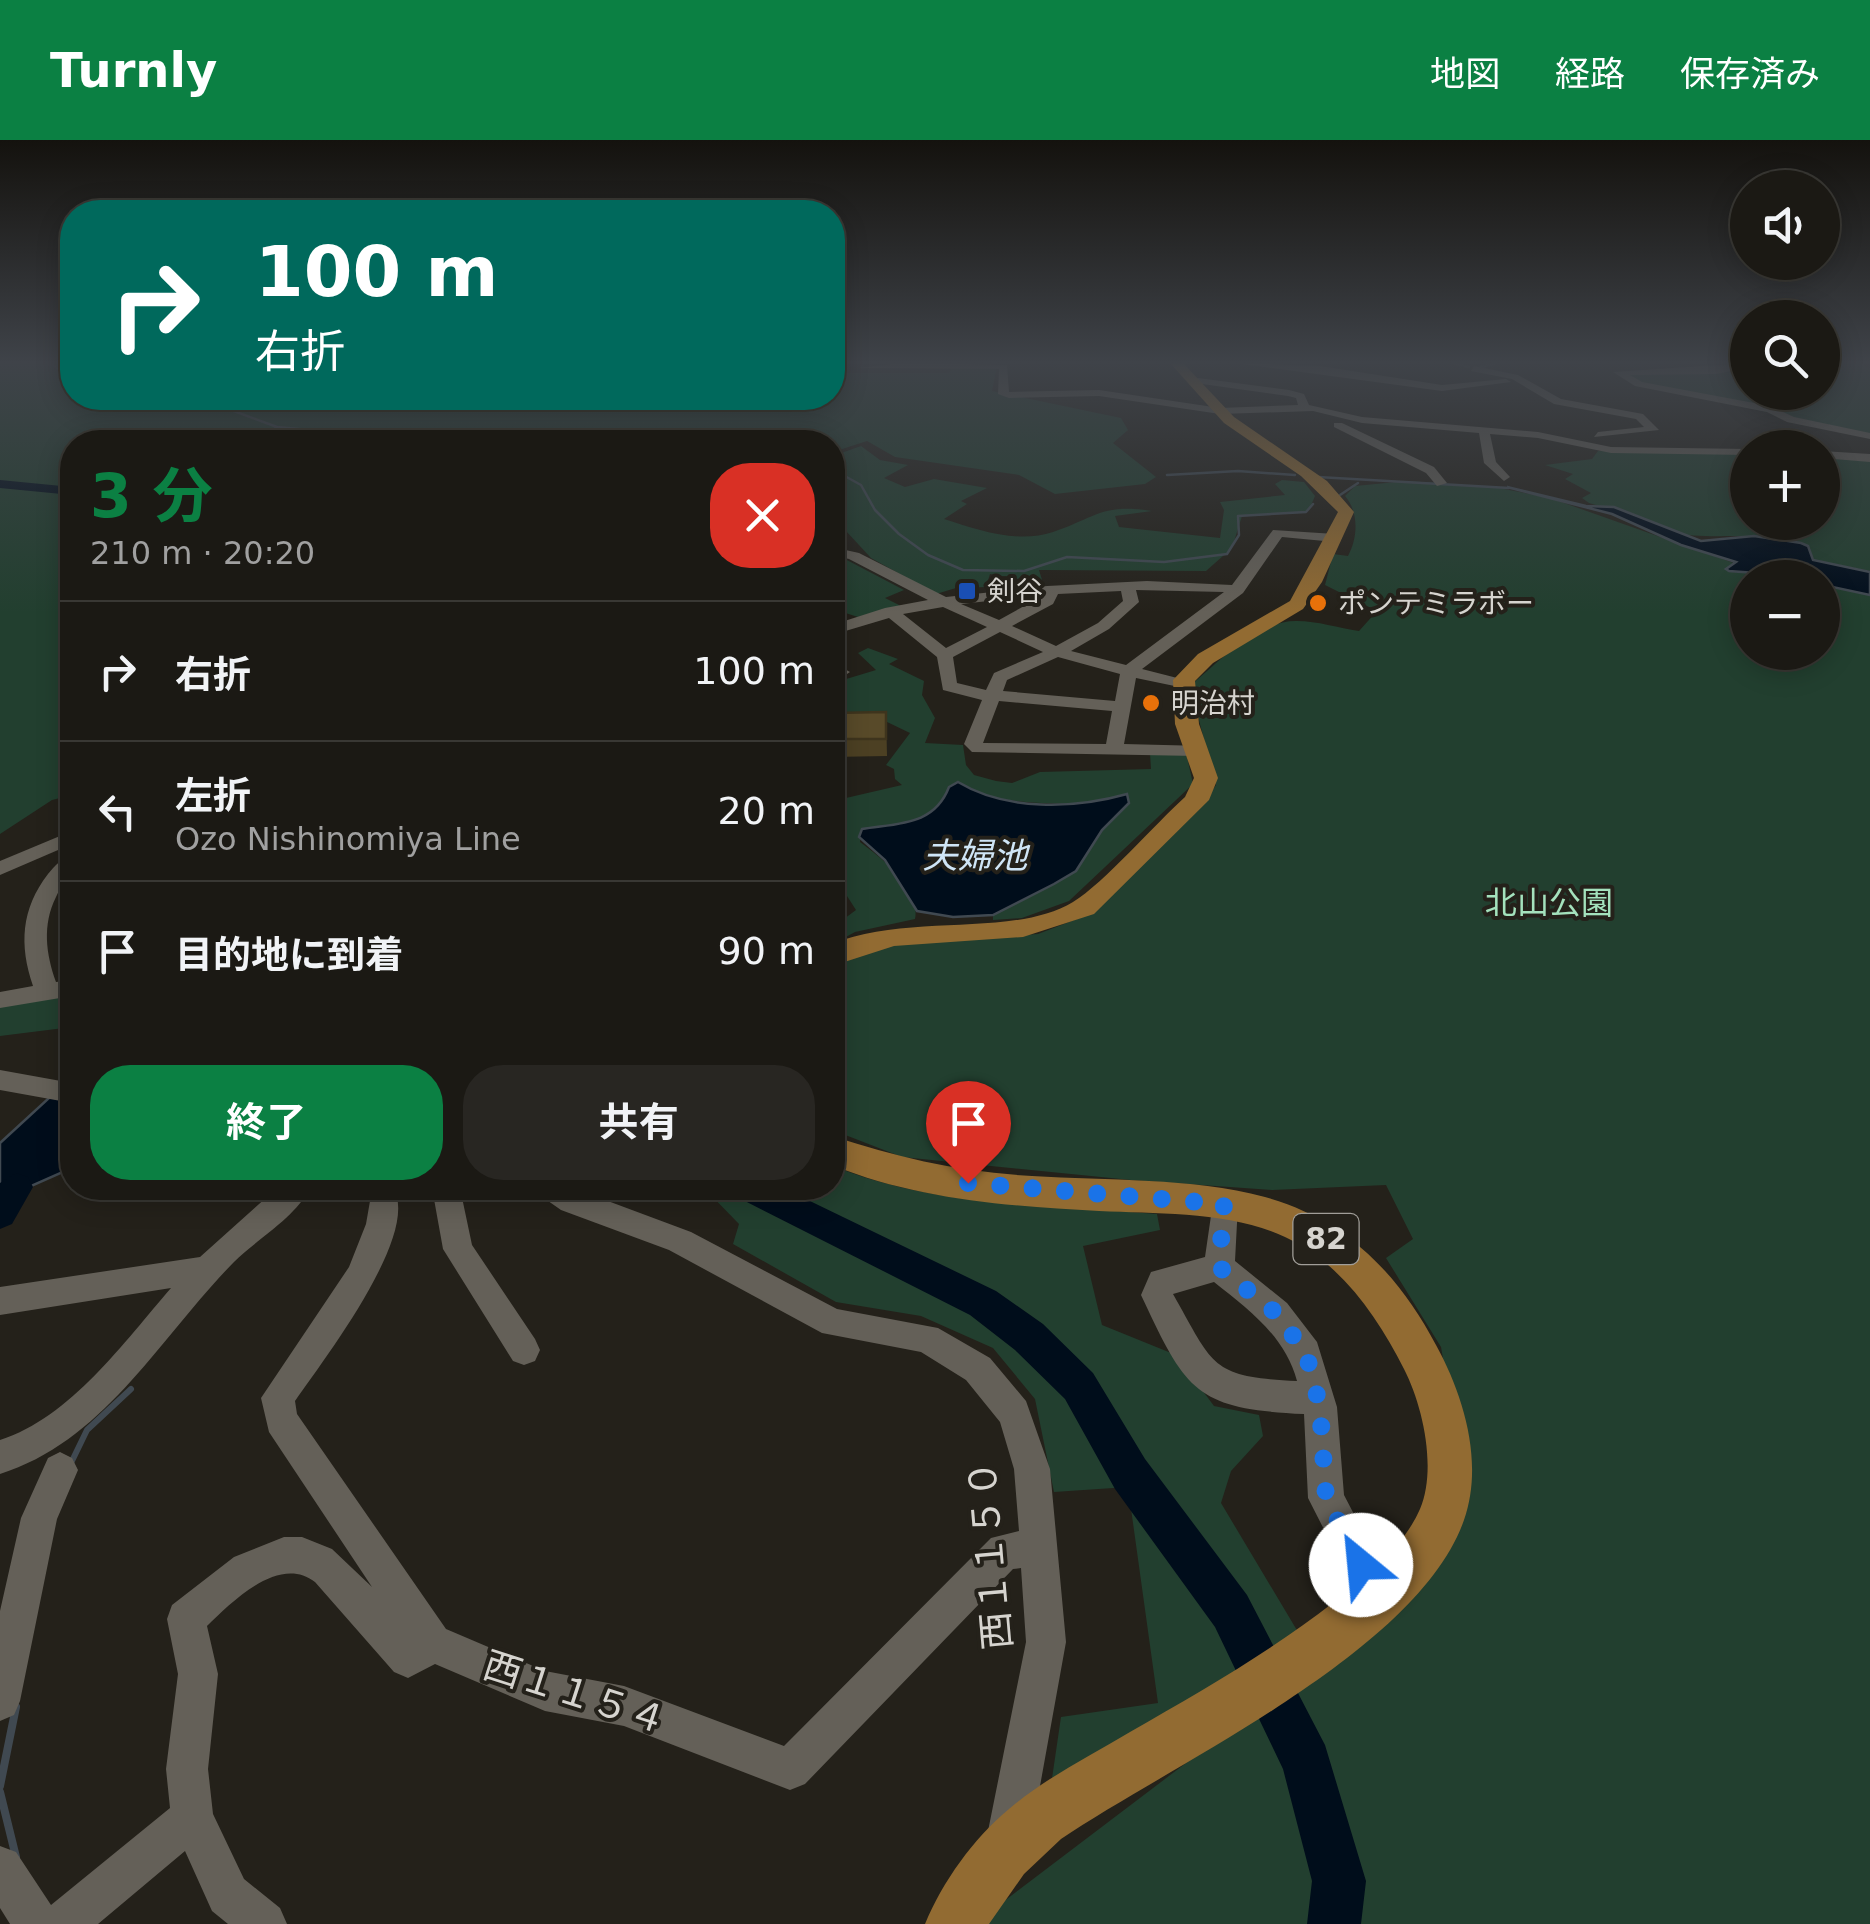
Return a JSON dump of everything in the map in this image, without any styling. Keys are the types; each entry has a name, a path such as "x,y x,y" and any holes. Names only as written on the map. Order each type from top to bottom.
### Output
{"main road":[{"path":"845,951 889,936 1027,928 1065,918 1084,908 1196,800 1206,778 1187,724 1183,685 1198,665 1291,611 1311,587 1331,540 1335,508 1327,493 1269,446"},
{"name":"82","path":"845,1155 874,1167 935,1180 1224,1204 1286,1219 1326,1239 1352,1260 1417,1348 1436,1388 1446,1439 1440,1521 1398,1584 1221,1710 1039,1820 1006,1853 955,1924"}],"street":[{"path":"1382,446 1430,470 1441,482"},
{"path":"1484,446 1490,463 1504,477"},
{"path":"1594,446 1612,450 1730,452"},
{"path":"1840,456 1870,458"},
{"path":"1114,749 1129,672 1238,590 1263,562 1278,533 1331,540"},
{"path":"845,555 1057,652 1183,685"},
{"path":"845,625 940,600 1046,590 1201,584 1238,590"},
{"path":"1128,586 1132,592 1127,607 1057,652 1000,677 973,744 979,748 1197,750"},
{"path":"945,654 1051,599 1046,590"},
{"path":"890,611 945,654 949,686 964,693 1122,707"},
{"path":"845,617 857,621"},
{"path":"0,869 60,842"},
{"path":"46,991 34,958 33,922 60,873"},
{"path":"0,1000 60,989"},
{"path":"0,1080 60,1091"},
{"path":"0,1456 13,1455 36,1441 94,1396 207,1269 283,1200"},
{"path":"264,1924 228,1895 192,1817 187,1769 198,1674 186,1618 216,1592 277,1555 318,1561 408,1658 432,1644 281,1420 278,1398 362,1272 384,1228 385,1200"},
{"path":"448,1200 458,1249 524,1350"},
{"name":"西１１５０","path":"569,1200 680,1241 834,1324 926,1338 978,1368 1014,1413 1032,1468 1046,1642 1006,1853"},
{"path":"1219,1267 1224,1204"},
{"path":"1219,1267 1276,1313 1306,1353 1318,1398 1326,1498 1379,1599"},
{"path":"1219,1267 1162,1282 1157,1294 1205,1382 1232,1394 1318,1398"},
{"path":"0,1301 207,1269"},
{"path":"0,1701 38,1518 60,1470"},
{"name":"西１１５４","path":"432,1644 545,1691 624,1706 790,1768 1004,1552 1039,1548"},
{"path":"63,1924 192,1817"},
{"path":"0,1868 37,1924"}],"green space":[{"path":"0,446 60,446 60,798 0,834"},
{"path":"861,446 880,460 908,465 884,478 905,487 934,479 987,488 961,501 967,504 944,519 1012,536 1040,535 1110,510 1135,509 1152,511 1115,516 1119,527 1220,538 1224,510 1220,502 1285,495 1275,484 1282,480 1304,482 1315,496 1309,510 1302,512 1242,516 1232,548 1206,571 1039,570 1043,583 990,574 986,587 956,588 936,594 871,558 845,530 845,452"},
{"path":"876,446 1117,446 1156,477 1145,484 1055,494 1019,475 895,457"},
{"path":"1598,451 1730,454 1730,537 1672,532 1589,503 1582,498 1591,493 1565,479 1573,474 1545,465 1592,459"},
{"path":"1840,457 1870,459 1870,571 1840,565 1840,560 1815,560 1780,540 1840,540"},
{"name":"北山公園","path":"1407,481 1494,487 1550,498 1730,562 1730,670 1840,670 1840,586 1870,592 1870,1924 988,1924 999,1905 1190,1760 1464,1477 1441,1347 1386,1258 1413,1239 1386,1185 1272,1190 1131,1180 902,1157 845,1135 845,957 881,944 1038,934 1082,917 1203,804 1216,785 1190,686 1239,644 1267,628 1297,621 1359,631 1377,611 1325,585 1333,554 1348,556 1354,541 1355,517 1345,496 1355,486"},
{"path":"845,559 904,590 885,598 901,606 858,617 845,613"},
{"path":"868,648 898,659 889,664 924,681 922,695 935,718 925,743 963,745 966,765 974,775 1012,783 1040,772 1151,769 1150,753 1186,752 1193,784 1069,901 1022,918 993,920 993,915 1076,871 1102,830 1129,803 1127,795 1060,804 993,798 949,787 942,800 924,816 862,829 860,842 889,865 906,886 915,919 845,937 845,918 856,910 845,893 845,798 902,785 895,779 894,769 886,765 910,733 885,721 845,721 845,679 876,670 858,653"},
{"path":"60,996 60,1028 0,1036 0,1007"},
{"path":"845,1170 911,1190 952,1197 1157,1214 1160,1230 1083,1246 1102,1325 1176,1355 1214,1406 1259,1415 1263,1436 1231,1471 1221,1503 1298,1632 1049,1799 1061,1717 1158,1703 1128,1487 1054,1492 1035,1399 993,1348 921,1316 836,1302 733,1244 739,1224 716,1200 845,1200"}],"water":[{"path":"1507,487 1586,506 1614,507 1701,541 1730,538 1801,543 1808,546 1813,560 1730,560 1681,545 1612,514"},
{"path":"1840,566 1870,572 1870,595 1840,589"},
{"name":"夫婦池","path":"958,782 997,798 1019,802 1085,803 1127,794 1129,803 1102,830 1076,871 1054,884 993,915 953,917 917,911 885,860 859,837 862,829 924,816"},
{"path":"50,1097 60,1099 60,1173 11,1195 0,1190 0,1143"}],"building":[{"path":"886,712 886,739 845,739 845,713"}],"waterway":[{"path":"1167,475 1238,471 1295,475"},
{"path":"845,476 861,485 875,510 899,534 928,555 963,570 1024,571 1067,557 1164,562 1227,554 1239,535 1238,516 1306,512 1313,504"},
{"path":"1318,477 1509,488"},
{"path":"1340,495 1358,483"},
{"path":"0,484 60,490"},
{"path":"0,1214 16,1187"},
{"path":"775,1200 983,1303 1029,1337 1079,1386 1130,1474 1231,1611 1307,1763 1339,1881 1334,1924"},
{"path":"71,1463 87,1430 131,1389"},
{"path":"0,1786 16,1707"},
{"path":"0,1792 16,1857"}],"place":[{"name":"剣谷","path":"967,591"},
{"name":"ポンテミラボー","path":"1318,603"},
{"name":"明治村","path":"1151,703"}],"route":[{"path":"968,1183 1224,1204 1219,1267 1276,1313 1306,1353 1320,1407 1326,1498 1361,1565"}]}
